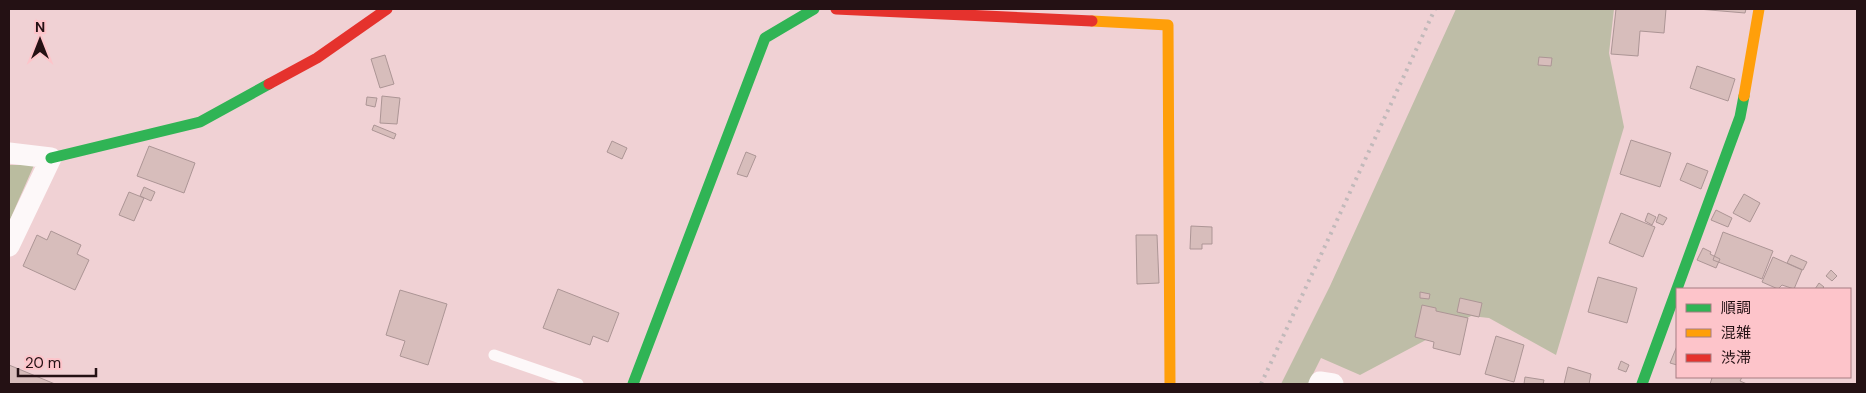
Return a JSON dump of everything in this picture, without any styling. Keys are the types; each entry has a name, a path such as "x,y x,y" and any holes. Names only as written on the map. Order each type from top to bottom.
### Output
{"street":[{"path":"9,153 51,158 200,122 317,58 387,9"},
{"path":"633,384 765,38 814,9"},
{"path":"836,9 1168,17 1170,384"},
{"path":"1677,288 1740,117 1759,9"},
{"path":"9,246 51,158"},
{"path":"1642,384 1676,291"},
{"path":"1318,384 1320,382 1333,384"}],"lane":[{"path":"494,355 578,384"}],"green space":[{"path":"1456,9 1614,9 1609,53 1624,127 1556,355 1489,318 1471,316 1360,375 1321,358 1308,384 1281,384 1330,286"},
{"path":"9,165 34,165 9,222"}],"building":[{"path":"1616,9 1666,9 1664,33 1640,31 1638,56 1611,54"},
{"path":"1698,9 1746,9 1745,13"},
{"path":"385,55 394,84 380,88 371,59"},
{"path":"1539,57 1552,58 1551,66 1538,65"},
{"path":"1697,66 1735,79 1728,101 1690,88"},
{"path":"382,96 400,98 397,124 380,123"},
{"path":"367,97 377,98 375,107 366,105"},
{"path":"374,125 396,134 394,139 372,130"},
{"path":"1631,140 1671,153 1660,187 1620,174"},
{"path":"612,141 627,148 622,159 607,152"},
{"path":"149,146 195,163 184,193 137,176"},
{"path":"746,152 756,156 747,177 737,174"},
{"path":"1687,163 1708,171 1701,189 1680,180"},
{"path":"144,187 155,192 151,201 140,196"},
{"path":"129,192 144,198 134,221 119,215"},
{"path":"1744,194 1760,203 1750,222 1733,213"},
{"path":"1716,210 1732,218 1728,227 1711,220"},
{"path":"1621,213 1655,227 1643,257 1609,243"},
{"path":"1648,213 1656,217 1652,225 1645,221"},
{"path":"1659,214 1667,218 1663,225 1656,222"},
{"path":"1191,226 1212,227 1212,244 1202,244 1202,249 1190,249"},
{"path":"51,231 81,245 77,254 89,260 75,290 23,266 37,235 47,240"},
{"path":"1723,232 1773,251 1762,279 1713,260"},
{"path":"1136,235 1157,235 1159,283 1137,284"},
{"path":"1703,248 1720,259 1716,268 1697,260"},
{"path":"1791,255 1807,262 1803,270 1787,263"},
{"path":"1773,257 1802,270 1794,288 1782,285 1776,288 1762,282"},
{"path":"1831,270 1837,276 1832,281 1826,276"},
{"path":"1598,277 1637,288 1627,323 1588,312"},
{"path":"1819,283 1824,287 1823,288 1816,288"},
{"path":"558,289 619,313 608,342 593,336 590,345 543,328"},
{"path":"400,290 447,304 428,365 400,356 405,341 386,335"},
{"path":"1420,292 1430,294 1429,299 1420,298"},
{"path":"1460,298 1482,303 1479,317 1457,312"},
{"path":"1422,305 1436,308 1436,311 1468,318 1460,355 1433,348 1434,342 1415,337"},
{"path":"1496,336 1524,345 1514,382 1485,374"},
{"path":"1676,348 1676,365 1670,363"},
{"path":"1621,361 1629,365 1626,372 1618,369"},
{"path":"9,365 55,384 9,384"},
{"path":"1568,367 1591,374 1589,384 1564,384"},
{"path":"1525,377 1544,380 1543,384 1524,384"},
{"path":"1712,378 1742,378 1740,381 1747,384 1710,384"}],"railway":[{"path":"1261,384 1435,9"}],"traffic: fast":[{"path":"633,384 765,38 814,9"},
{"path":"51,158 200,122 269,84"},
{"path":"1677,288 1740,117 1744,96"},
{"path":"1642,384 1676,291"}],"traffic: slow":[{"path":"1744,96 1759,9"},
{"path":"1092,21 1168,25 1170,384"}],"traffic: jam":[{"path":"269,84 317,58 387,9"},
{"path":"836,9 1092,21"}]}
